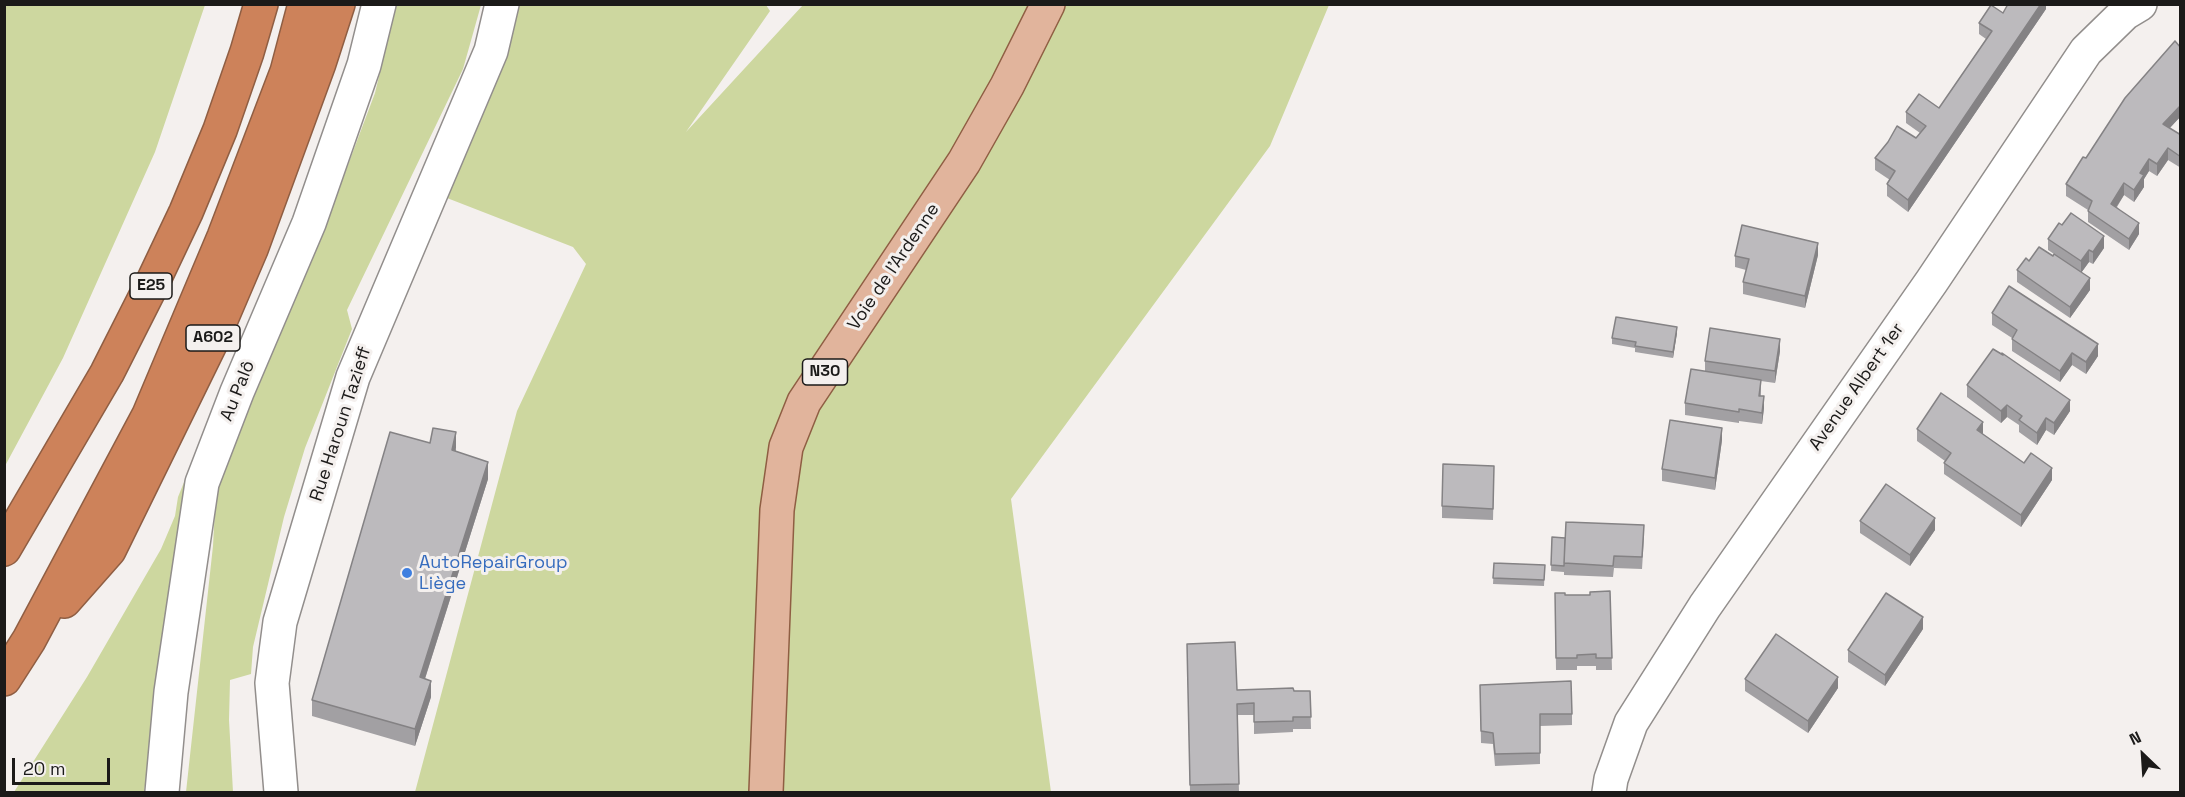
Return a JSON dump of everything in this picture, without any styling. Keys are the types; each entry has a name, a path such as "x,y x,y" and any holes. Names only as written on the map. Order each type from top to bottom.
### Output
{"highway":[{"name":"E25","path":"4,549 107,373 150,290 220,130 248,52 261,4"},
{"name":"E25","path":"4,679 29,640 149,415 224,237 287,72 305,4"},
{"name":"A602","path":"29,640 109,550 208,349 251,249 319,63 338,4"}],"main road":[{"name":"Voie de l'Ardenne","path":"766,792 777,510 786,447 804,402 964,162 1007,86 1048,4"}],"street":[{"name":"Au Palô","path":"162,792 171,692 202,483 237,392 309,224 364,65 379,4"},
{"name":"Rue Haroun Tazieff","path":"281,792 272,683 280,622 353,377 491,51 502,4"},
{"name":"Avenue Albert 1er","path":"1609,792 1611,779 1631,723 1705,606 1932,281 2086,51 2125,13 2140,4"}],"green space":[{"path":"5,4 205,5 155,152 63,358 5,466"},
{"path":"396,5 481,5 463,69 347,310 352,329 305,448 284,517 253,647 251,674 230,680 229,720 233,792 186,792 213,546 216,488 331,210 375,93"},
{"path":"515,5 766,5 770,11 686,132 803,5 1329,5 1270,146 1011,499 1051,792 415,792 517,411 586,264 573,247 447,198 507,35"},
{"path":"191,465 199,466 178,555 144,792 14,792 87,677 161,549 175,516 178,497"}],"building":[{"path":"2008,4 2041,4 1908,200 1887,184 1895,171 1875,158 1897,126 1916,138 1926,126 1906,112 1919,94 1939,108 1992,31 1979,23 1991,5 2003,13"},
{"path":"2175,41 2181,48 2181,105 2163,124 2181,135 2181,157 2168,148 2157,164 2149,159 2140,173 2144,175 2134,190 2124,183 2111,204 2139,223 2129,239 2088,211 2092,201 2066,184 2125,98"},
{"path":"2071,213 2104,236 2093,252 2089,250 2081,261 2048,239 2059,223 2062,225"},
{"path":"1742,225 1818,243 1805,296 1743,282 1749,259 1735,256"},
{"path":"2039,247 2053,256 2054,254 2090,278 2070,307 2017,270 2026,258 2029,261"},
{"path":"2009,286 2098,344 2086,362 2072,353 2060,371 2012,339 2017,330 1992,313"},
{"path":"1616,317 1677,327 1673,352 1635,346 1636,342 1612,338"},
{"path":"1710,328 1780,339 1775,371 1705,361"},
{"path":"1993,349 2070,400 2054,423 2046,418 2037,433 2019,420 2022,416 2007,405 2001,411 1967,385"},
{"path":"1691,369 1761,380 1759,396 1764,396 1762,413 1739,409 1739,412 1685,403"},
{"path":"1941,393 1983,422 1977,430 2024,463 2031,453 2052,468 2021,515 1944,463 1951,453 1917,429"},
{"path":"1670,420 1722,428 1715,478 1662,469"},
{"path":"433,428 456,432 452,450 488,462 420,677 431,681 415,729 312,700 390,432 430,443"},
{"path":"1443,464 1494,466 1493,509 1442,506"},
{"path":"1886,484 1935,518 1910,555 1860,521"},
{"path":"1566,522 1644,525 1642,557 1614,556 1613,566 1564,563"},
{"path":"1552,537 1565,538 1564,566 1551,565"},
{"path":"1494,563 1545,565 1544,580 1493,578"},
{"path":"1610,591 1612,658 1596,658 1596,654 1577,655 1577,658 1556,658 1555,593 1590,595 1590,592"},
{"path":"1886,593 1923,617 1885,675 1848,650"},
{"path":"1776,634 1838,677 1808,721 1745,679"},
{"path":"1235,642 1237,690 1293,688 1294,691 1310,691 1311,717 1293,717 1293,721 1254,722 1254,703 1237,704 1239,784 1190,785 1187,644"},
{"path":"1571,681 1572,714 1540,714 1540,753 1495,754 1493,733 1481,731 1480,685"}],"place":[{"name":"AutoRepairGroup Liège","path":"407,573"}]}
